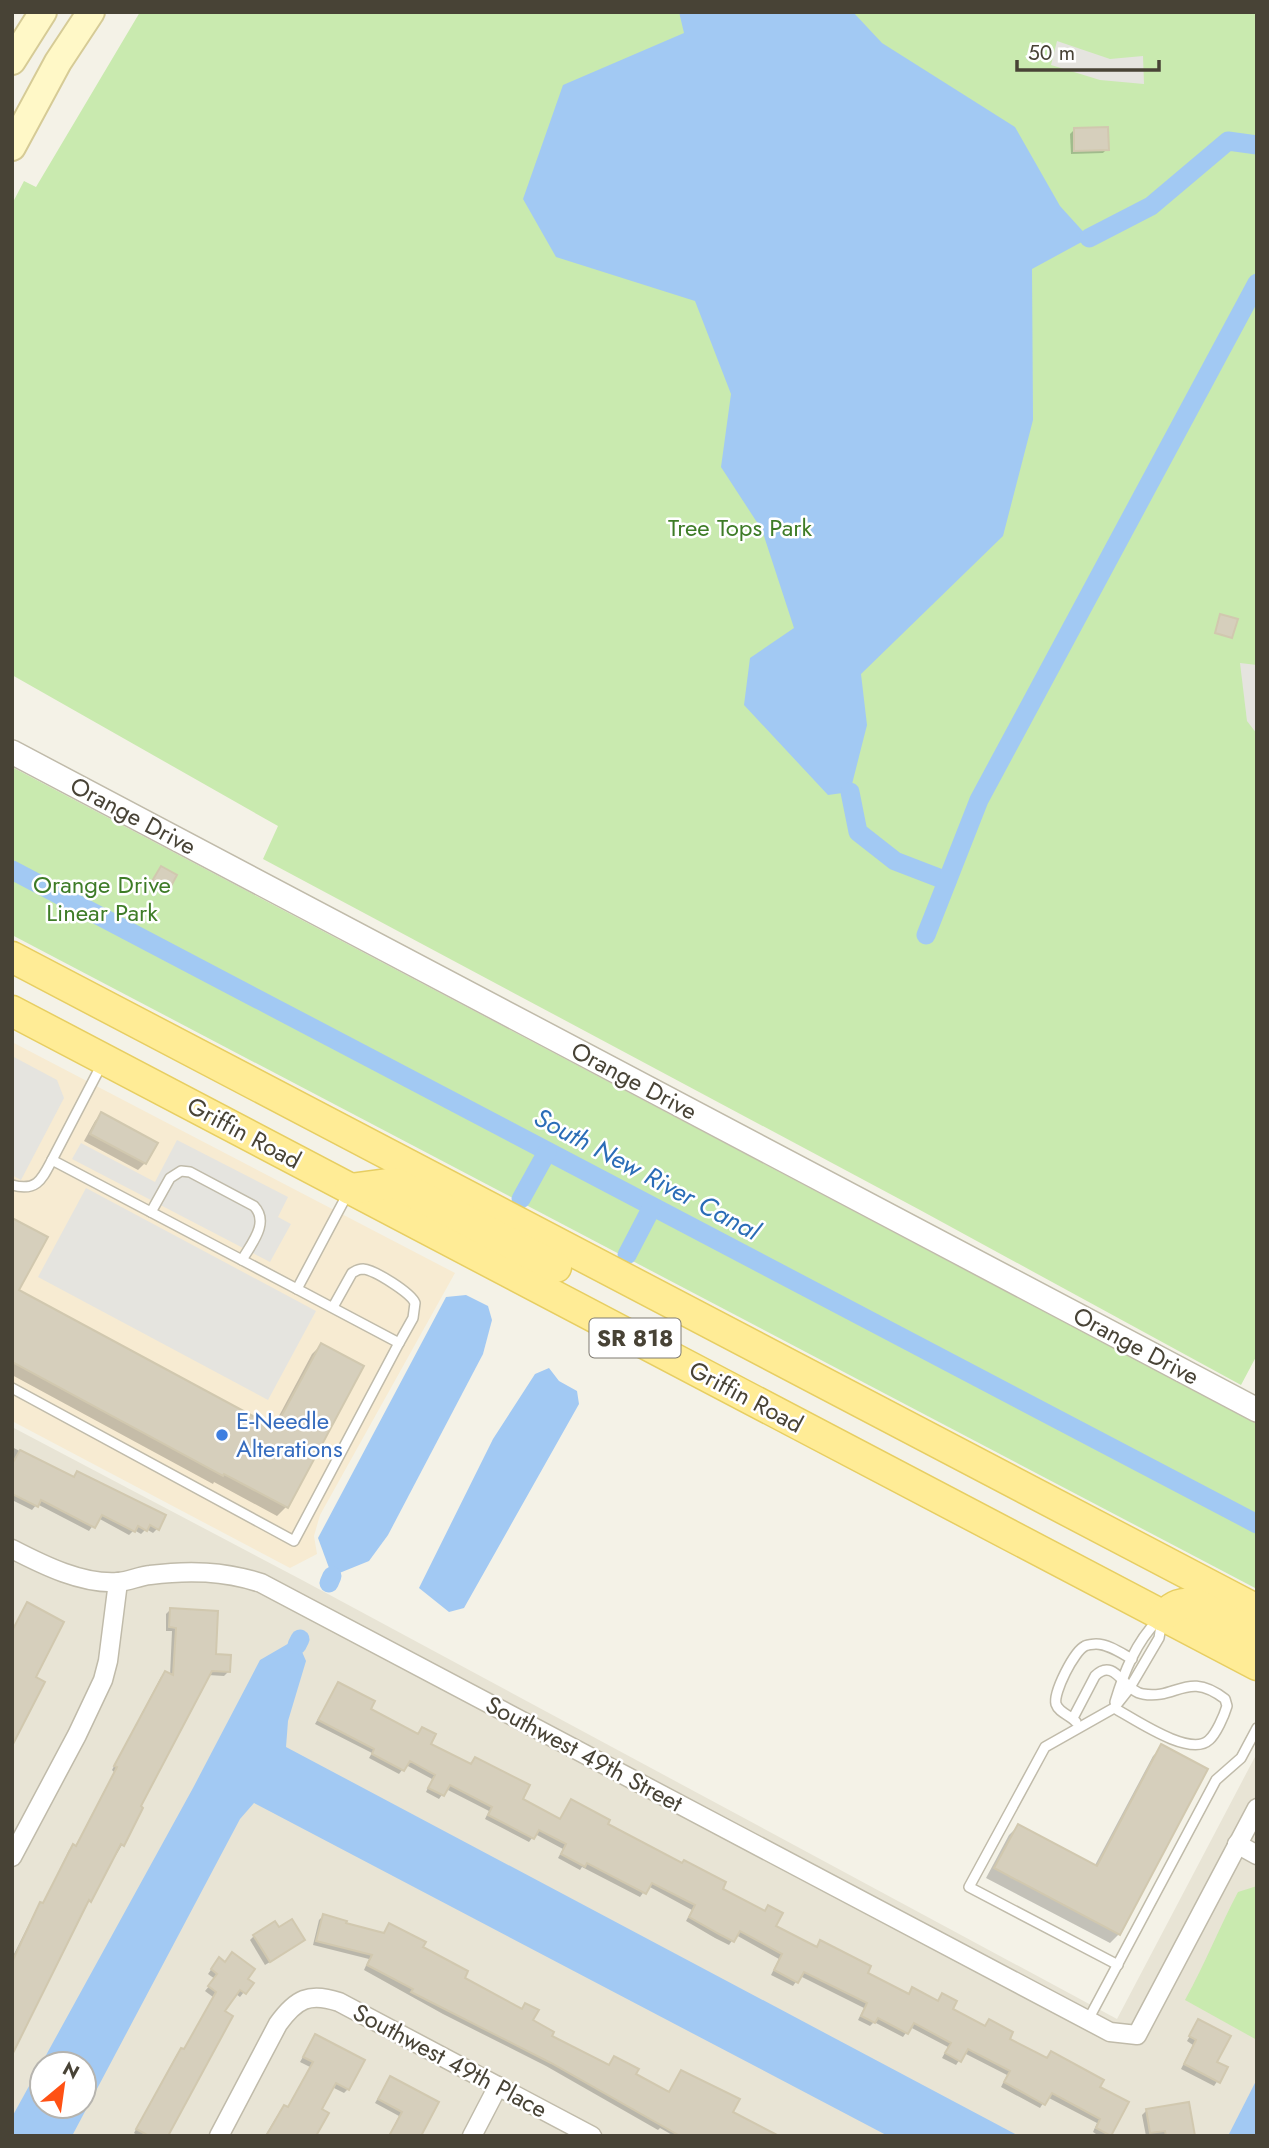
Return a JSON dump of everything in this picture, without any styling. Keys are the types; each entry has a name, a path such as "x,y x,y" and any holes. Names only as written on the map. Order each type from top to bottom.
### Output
{"main road":[{"path":"12,61 43,12"},
{"path":"12,147 58,62 91,12"},
{"name":"Griffin Road","path":"12,957 1257,1610"},
{"name":"Griffin Road","path":"12,1011 1257,1665"},
{"path":"350,1189 395,1183 598,1288 666,1301"},
{"path":"692,1368 739,1379 942,1477 975,1463"},
{"path":"1163,1616 1172,1607 1185,1602 1196,1604 1257,1635"}],"street":[{"name":"Orange Drive","path":"12,751 1257,1410"},
{"name":"Southwest 49th Street","path":"12,1549 88,1579 118,1582 157,1574 208,1571 227,1573 261,1583 1110,2032 1137,2035 1237,1844"},
{"path":"12,1857 103,1680 118,1582"},
{"path":"1257,1808 1237,1844 1257,1855"},
{"name":"Southwest 49th Place","path":"219,2136 288,2010 306,1998 325,1997 592,2136"},
{"path":"472,2136 498,2086"}],"lane":[{"path":"12,1185 34,1185 41,1179 104,1059"},
{"path":"52,1160 399,1343"},
{"path":"151,1212 170,1178 181,1171 190,1172 254,1206 259,1212 262,1219 260,1226 242,1260"},
{"path":"298,1289 350,1189"},
{"path":"12,1388 294,1541 413,1318 415,1303 407,1292 370,1271 358,1269 352,1273 333,1307"},
{"path":"1114,1707 1122,1679 1132,1659 1147,1632 1163,1616"},
{"path":"1118,1965 969,1887 1045,1747 1114,1707 1129,1689 1159,1638 1163,1616"},
{"path":"1080,1727 1073,1718 1058,1709 1055,1700 1057,1690 1077,1653 1086,1645 1096,1644 1132,1659"},
{"path":"1073,1718 1095,1676 1100,1671 1108,1670 1117,1673 1129,1689 1138,1694 1152,1696 1187,1685 1202,1685 1225,1699 1227,1706 1209,1740 1189,1745 1178,1742 1114,1707"},
{"path":"1088,2020 1216,1780 1241,1758 1257,1728"}],"shaded area":[{"path":"1057,41 1110,59 1143,56 1144,84 1100,80 1051,65"},
{"path":"1240,663 1257,665 1257,734 1247,721"},
{"path":"12,1042 455,1273 320,1515 314,1536 317,1554 290,1568 12,1421"},
{"path":"12,1056 57,1080 64,1098 21,1180 12,1175"},
{"path":"177,1140 288,1197 278,1217 291,1224 270,1262 72,1159 81,1143 155,1182"},
{"path":"86,1188 316,1311 268,1400 38,1277"},
{"path":"12,1427 1117,2019 1257,1753 1257,2136 12,2136"}],"green space":[{"name":"Tree Tops Park","path":"140,12 1257,12 1257,1355 1241,1385 263,859 278,826 12,675 12,204 24,181 36,187"},
{"name":"Orange Drive Linear Park","path":"12,767 1257,1424 1257,1589 12,935"},
{"path":"1257,1886 1257,2040 1185,2000 1238,1892"}],"water":[{"path":"679,12 853,12 882,43 1015,127 1060,206 1089,238 1032,269 1033,420 1003,536 861,674 867,725 850,792 828,795 744,705 750,658 794,628 762,530 721,467 731,394 695,301 556,257 523,199 563,85 684,33"},
{"path":"466,1295 488,1306 492,1320 483,1354 388,1535 369,1561 332,1576 318,1538 446,1297"},
{"path":"549,1368 559,1381 577,1391 579,1404 464,1608 449,1612 419,1588 493,1439 535,1374"},
{"path":"291,1642 300,1647 306,1661 288,1721 286,1747 1019,2136 888,2136 254,1803 240,1819 98,2087 98,2050 49,2050 260,1660"},
{"path":"1257,2079 1257,2136 1228,2136"},
{"path":"28,2088 28,2120 80,2120 72,2136 12,2136 12,2117"}],"building":[{"path":"1108,127 1109,150 1074,151 1074,128"},
{"path":"1220,614 1238,619 1232,638 1215,633"},
{"path":"161,866 177,875 169,890 152,881"},
{"path":"101,1112 158,1143 146,1164 90,1134"},
{"path":"12,1218 48,1237 19,1290 275,1428 321,1343 364,1366 288,1508 224,1474 223,1476 12,1362"},
{"path":"20,1450 74,1477 77,1471 166,1515 159,1530 150,1525 147,1531 138,1526 135,1532 102,1515 95,1528 41,1500 38,1507 12,1494 12,1464"},
{"path":"27,1602 64,1622 36,1677 45,1682 12,1746 12,1631"},
{"path":"170,1608 218,1611 216,1654 231,1655 230,1672 212,1671 141,1806 143,1808 124,1846 121,1844 91,1902 89,1900 12,2055 12,1962 40,1902 43,1903 73,1844 76,1846 117,1767 114,1766 165,1671 173,1675 176,1628 169,1627"},
{"path":"338,1682 375,1701 371,1709 418,1734 422,1727 436,1734 431,1744 471,1764 475,1757 530,1785 523,1799 560,1819 571,1799 610,1820 608,1824 682,1863 684,1860 726,1882 723,1889 765,1911 768,1905 783,1913 776,1926 817,1947 820,1940 871,1966 868,1973 909,1994 912,1987 938,2001 942,1993 957,2001 953,2009 985,2026 989,2019 1013,2032 1010,2039 1047,2058 1051,2051 1104,2080 1100,2087 1129,2102 1111,2136 1096,2128 1100,2119 1052,2093 1045,2105 1004,2082 1010,2071 968,2049 961,2062 945,2053 951,2043 914,2023 908,2034 878,2018 875,2023 861,2016 867,2003 804,1972 798,1983 774,1970 782,1954 740,1931 734,1942 719,1934 689,1917 695,1905 652,1883 646,1894 587,1863 585,1867 561,1854 566,1844 539,1830 534,1839 488,1815 492,1807 450,1785 444,1796 428,1788 435,1775 410,1761 404,1771 372,1754 374,1749 318,1720"},
{"path":"1161,1744 1208,1769 1120,1935 994,1868 1018,1824 1097,1866"},
{"path":"323,1914 384,1933 389,1923 426,1942 423,1947 468,1971 465,1978 522,2009 525,2003 539,2010 533,2020 554,2032 552,2036 609,2065 614,2056 639,2069 636,2074 669,2092 681,2070 740,2099 733,2112 779,2136 680,2136 551,2063 411,1992 413,1989 367,1965 372,1955 316,1941"},
{"path":"292,1919 305,1940 270,1962 253,1935 275,1921 279,1927"},
{"path":"232,1952 255,1969 248,1979 254,1983 246,1994 240,1990 225,2011 233,2016 168,2136 149,2136 136,2129 216,1992 208,1986 217,1974 211,1969 219,1957 225,1962"},
{"path":"1198,2019 1231,2036 1217,2062 1228,2067 1220,2083 1184,2064 1196,2040 1189,2036"},
{"path":"315,2034 365,2060 349,2090 336,2083 322,2109 329,2113 316,2136 266,2136 284,2105 288,2107 313,2062 303,2057"},
{"path":"390,2076 439,2102 421,2136 389,2136 402,2112 378,2099"},
{"path":"1189,2102 1195,2136 1166,2136 1165,2131 1150,2133 1146,2109"}],"waterway":[{"path":"1089,238 1151,206 1228,141 1257,145"},
{"path":"926,935 979,800 1257,283"},
{"path":"850,792 858,832 895,861 947,881"},
{"name":"South New River Canal","path":"12,870 1257,1524"},
{"path":"521,1199 547,1152"},
{"path":"627,1255 652,1207"},
{"path":"329,1583 332,1576"},
{"path":"297,1645 300,1639"}],"place":[{"name":"E-Needle Alterations","path":"222,1435"}]}
